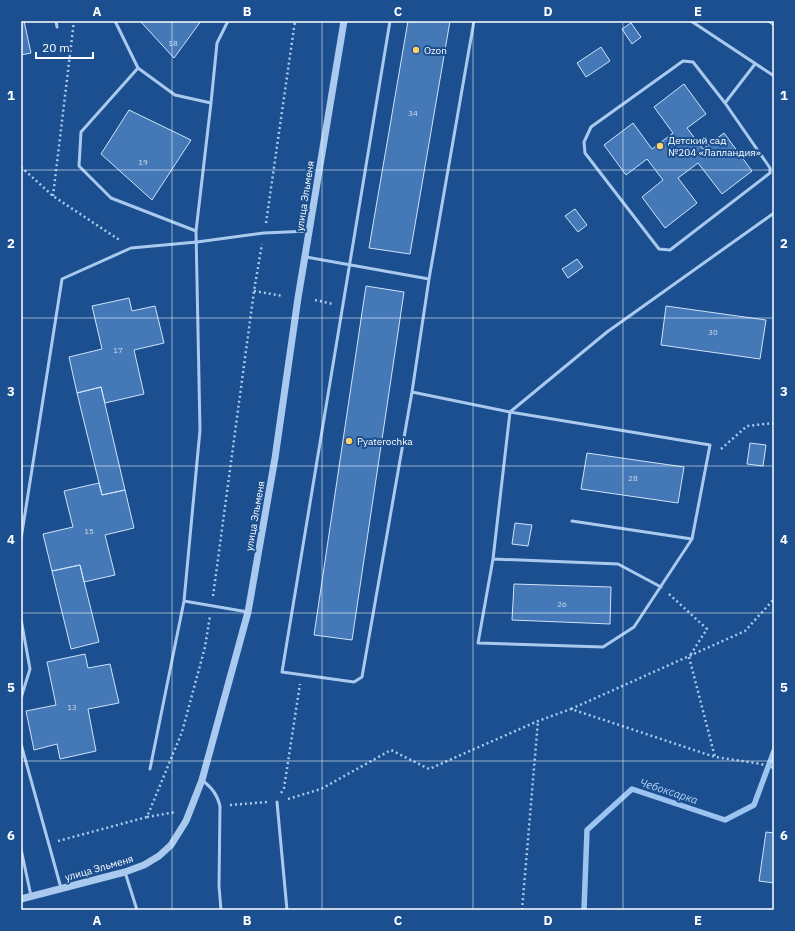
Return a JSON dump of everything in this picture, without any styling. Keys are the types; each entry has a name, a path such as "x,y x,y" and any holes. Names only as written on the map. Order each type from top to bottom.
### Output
{"street":[{"name":"улица Эльменя","path":"21,899 125,872 144,865 159,856 171,845 190,810 202,780 248,612 275,458 344,21"}],"lane":[{"path":"56,21 57,27"},
{"path":"115,21 138,68 175,94 212,104"},
{"path":"150,770 184,601 200,430 196,231 212,104 217,43 228,21"},
{"path":"390,21 351,264 282,672 354,682 362,677 412,392 429,278 474,21"},
{"path":"691,21 774,76"},
{"path":"682,61 693,62 725,103 770,168 770,173 670,250 659,250 585,153 584,142 591,127 682,61"},
{"path":"725,103 755,64"},
{"path":"138,68 81,132 79,166 111,198 196,231"},
{"path":"412,392 510,412 710,445 692,539 634,627 603,647 478,643 493,559 510,412 607,332 774,213"},
{"path":"21,539 62,279 131,248 197,242 264,233 310,231"},
{"path":"306,257 429,278"},
{"path":"572,521 692,539"},
{"path":"493,559 618,564 661,587"},
{"path":"184,601 248,612"},
{"path":"21,619 30,669 21,698"},
{"path":"21,744 61,888"},
{"path":"202,780 211,787 218,796 220,806 219,886 221,910"},
{"path":"277,802 286,910"},
{"path":"21,849 32,896"},
{"path":"125,872 137,910"}],"path":[{"path":"53,196 74,21"},
{"path":"147,817 182,732 205,647 212,605 254,291 295,21"},
{"path":"21,167 53,196 131,248"},
{"path":"254,291 283,296"},
{"path":"315,300 344,306"},
{"path":"707,461 748,426 774,423"},
{"path":"661,587 707,629 689,657 715,757"},
{"path":"220,806 277,802 321,789 391,750 429,769 538,721 571,709 745,631 774,599"},
{"path":"277,802 284,788 301,674"},
{"path":"571,709 715,757 761,764 774,768"},
{"path":"522,910 538,721"},
{"path":"49,844 147,817 190,810"}],"building":[{"path":"21,21 24,21 31,53 21,55"},
{"path":"140,21 201,21 174,58"},
{"path":"408,21 450,21 410,254 369,248"},
{"path":"767,21 774,21 774,26"},
{"path":"631,23 641,37 632,44 622,29"},
{"path":"601,47 610,61 586,77 577,63"},
{"path":"684,84 706,114 687,128 703,149 724,133 752,171 722,194 698,163 678,178 697,203 665,228 642,197 663,180 647,159 626,175 604,145 633,123 652,149 673,133 654,107"},
{"path":"129,110 191,140 152,200 101,154"},
{"path":"575,209 587,225 578,232 565,216"},
{"path":"577,259 583,267 568,278 562,269"},
{"path":"366,286 404,292 352,640 314,635"},
{"path":"129,298 132,311 155,306 164,343 134,350 144,394 105,403 101,387 77,393 69,357 102,349 92,306"},
{"path":"666,306 766,320 760,359 661,345"},
{"path":"101,387 125,490 102,495 77,393"},
{"path":"750,443 766,445 763,466 747,464"},
{"path":"587,453 684,467 678,503 581,489"},
{"path":"99,483 102,495 125,490 134,528 105,535 115,575 84,582 80,565 52,571 43,534 73,527 64,491"},
{"path":"515,523 532,525 528,546 512,544"},
{"path":"80,565 99,642 71,649 52,571"},
{"path":"514,584 611,587 610,624 512,620"},
{"path":"85,654 88,668 110,664 119,703 88,709 96,751 60,759 57,744 34,750 26,711 56,705 47,662"},
{"path":"766,832 774,833 774,883 759,881"}],"waterway":[{"name":"Чебоксарка","path":"584,910 587,830 632,789 725,820 754,805 774,751"}],"place":[{"name":"Ozon","path":"416,50"},
{"name":"Детский сад №204 «Лапландия»","path":"660,146"},
{"name":"Pyaterochka","path":"349,441"}]}
